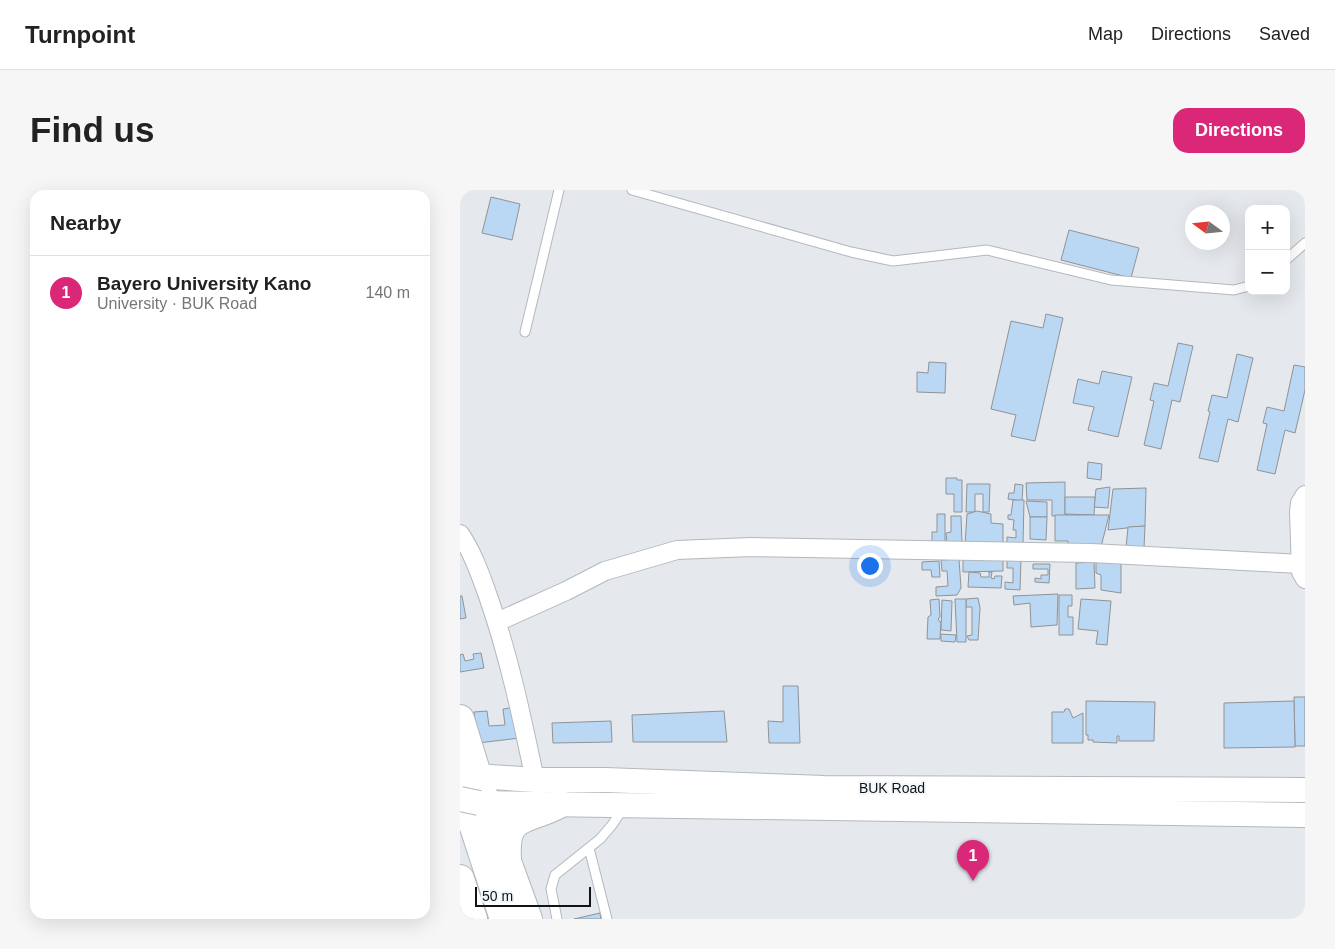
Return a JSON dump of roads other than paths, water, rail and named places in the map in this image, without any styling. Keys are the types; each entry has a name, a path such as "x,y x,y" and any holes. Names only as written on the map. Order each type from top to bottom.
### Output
{"main road":[{"path":"460,719 471,788 504,919"},
{"name":"BUK Road","path":"471,788 536,780 605,780 824,788 1295,790"},
{"name":"BUK Road","path":"471,788 559,804 1295,814"},
{"path":"471,788 507,860 528,919"},
{"path":"1295,790 1295,814"},
{"path":"507,860 506,845 509,830 518,821 545,812 559,804"},
{"path":"460,880 473,919"}],"street":[{"path":"497,622 605,571 677,550 751,547 1091,553 1303,571 1299,512 1303,500"},
{"path":"460,534 472,553 497,622 517,691 536,780"}],"lane":[{"path":"526,332 559,190"},
{"path":"632,190 851,252 893,261 987,250 1111,280 1234,290 1245,287"},
{"path":"1290,256 1305,243"},
{"path":"557,919 551,889 556,875 589,848 612,825 625,805"},
{"path":"589,848 606,919"}],"place":[{"name":"Bayero University Kano","path":"973,881"}]}
